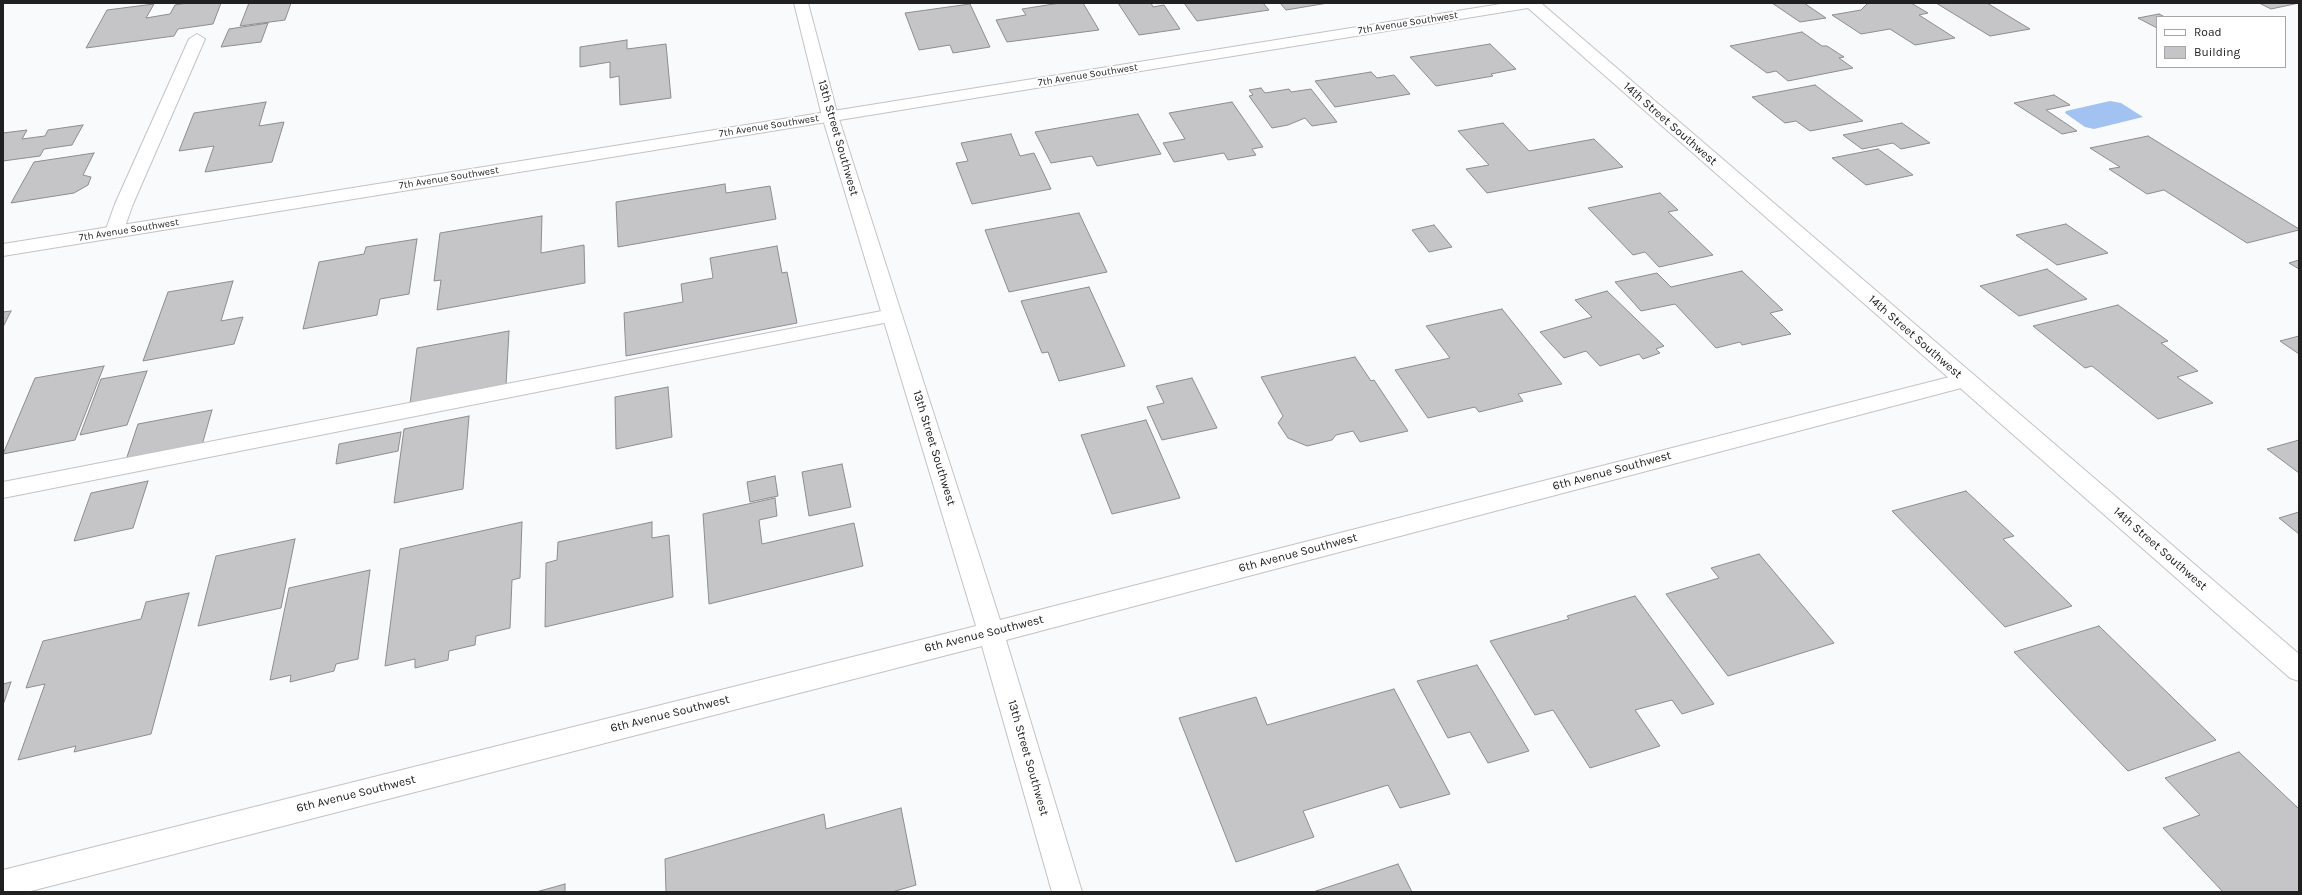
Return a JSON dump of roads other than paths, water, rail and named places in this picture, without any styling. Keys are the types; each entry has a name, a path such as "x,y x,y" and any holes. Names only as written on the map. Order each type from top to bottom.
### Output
{"street":[{"name":"13th Street Southwest","path":"800,3 830,116 991,633 1067,892"},
{"name":"7th Avenue Southwest","path":"3,250 1532,3"},
{"name":"14th Street Southwest","path":"1532,3 2299,670"},
{"path":"114,232 124,204 197,39"},
{"path":"3,490 892,314"},
{"name":"6th Avenue Southwest","path":"3,884 991,633 1965,380"}],"water":[{"path":"2110,101 2121,103 2143,117 2094,129 2085,127 2065,113 2066,111"}]}
